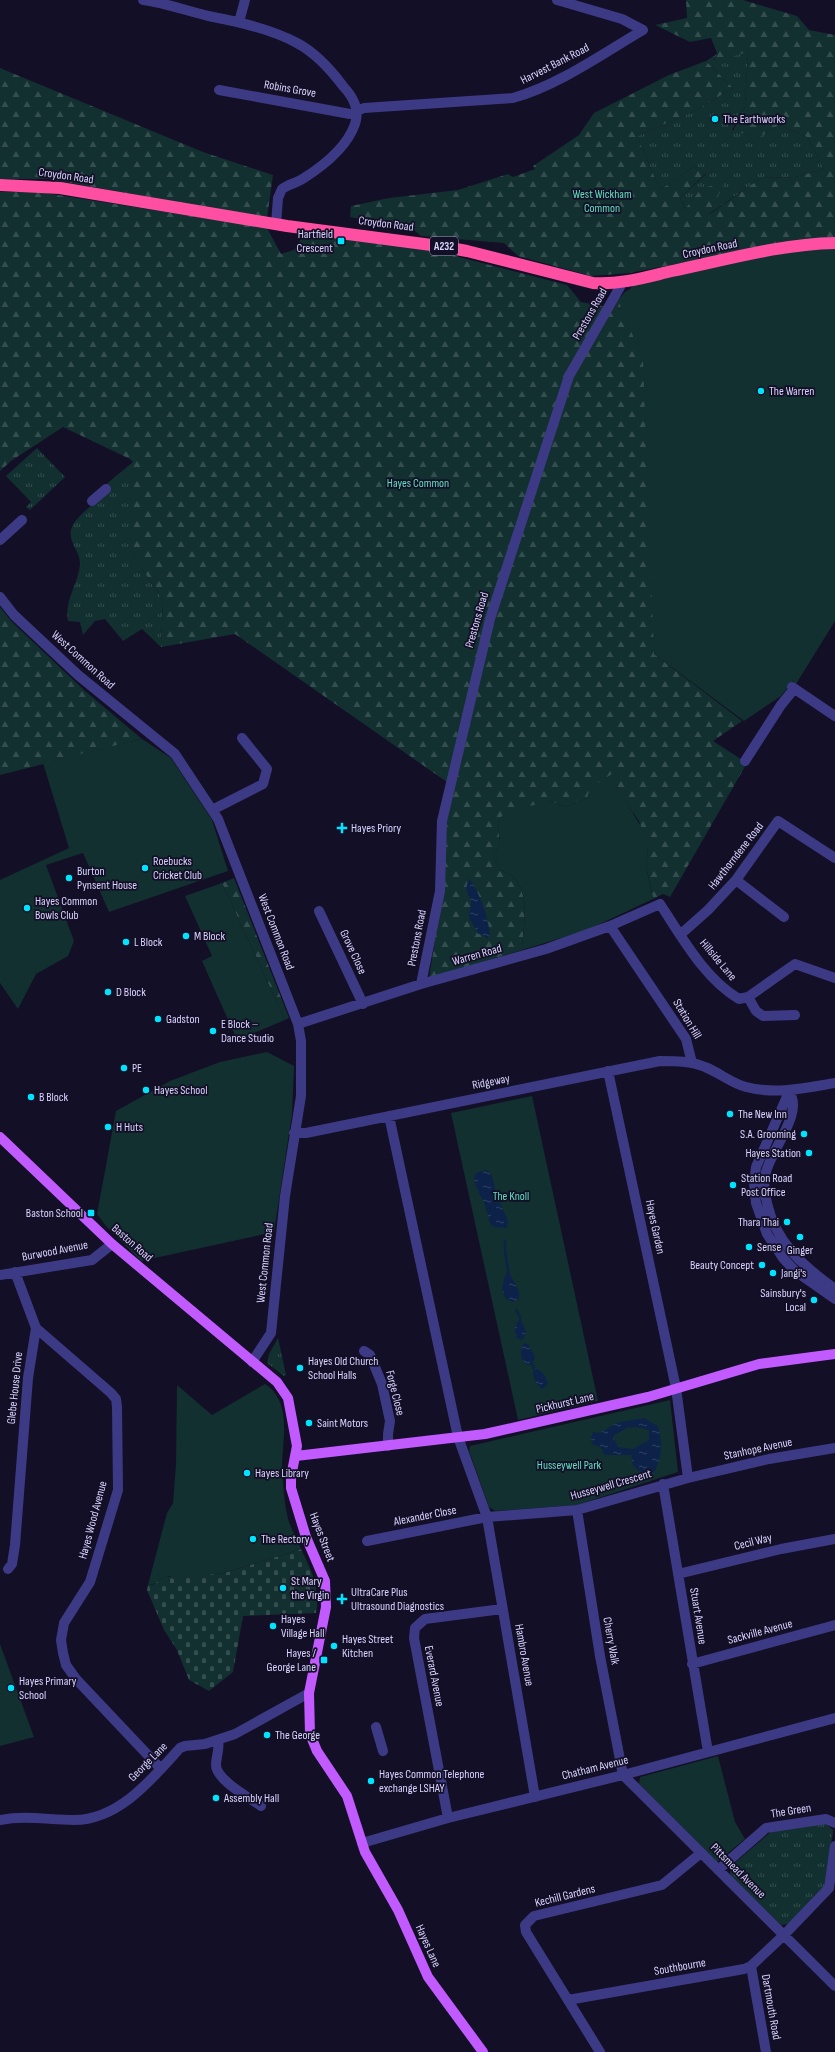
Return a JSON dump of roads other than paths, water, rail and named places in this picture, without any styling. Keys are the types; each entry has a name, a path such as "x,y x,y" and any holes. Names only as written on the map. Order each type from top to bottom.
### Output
{"highway":[{"name":"Croydon Road","path":"0,185 60,188 276,224 446,247 593,283 621,282 756,254 835,243"}],"main road":[{"name":"Baston Road","path":"0,1137 112,1244 252,1362"},
{"name":"Pickhurst Lane","path":"296,1456 485,1434 648,1397 759,1364 835,1354"},
{"name":"Hayes Street","path":"252,1362 277,1382 288,1398 296,1446 296,1456 292,1465 291,1488 306,1537 325,1581 326,1607 309,1693 310,1734 313,1743 347,1796 362,1843"},
{"name":"Hayes Lane","path":"362,1843 368,1859 398,1910 428,1976 483,2052"}],"street":[{"path":"143,0 239,22 287,38 309,51 340,81 353,98 357,112 355,123 343,145 324,164 303,179 282,188 278,198 276,224"},
{"path":"239,22 245,0"},
{"name":"Harvest Bank Road","path":"357,112 364,108 513,98 526,94 566,75 644,30 622,19 557,0"},
{"name":"Robins Grove","path":"219,90 350,114 357,112"},
{"name":"Prestons Road","path":"421,984 440,892 442,821 490,620 569,376 620,287 621,282"},
{"path":"92,501 106,489"},
{"path":"0,540 22,520"},
{"name":"West Common Road","path":"0,597 14,615 78,675 175,754 218,819 298,1024 301,1041 300,1096 285,1196 271,1333 252,1362"},
{"path":"745,761 793,688 835,716"},
{"path":"212,810 263,784 267,769 242,738"},
{"name":"Hawthorndene Road","path":"681,934 708,910 736,880 778,822 835,858"},
{"path":"736,880 784,917"},
{"name":"Warren Road","path":"298,1024 421,984 546,949 610,926 660,904"},
{"name":"Hillside Lane","path":"660,904 706,970 724,990 738,999 748,997"},
{"name":"Grove Close","path":"319,911 363,1004"},
{"name":"Station Hill","path":"610,926 686,1039 692,1063"},
{"path":"795,1015 763,1016 756,1011 748,997 795,964 835,978"},
{"name":"Ridgeway","path":"294,1133 306,1133 660,1061 692,1063"},
{"path":"692,1063 705,1066 732,1082 746,1087 789,1092 835,1083"},
{"name":"Hayes Garden","path":"608,1071 676,1388"},
{"path":"789,1092 794,1100 794,1109 770,1158 765,1176 764,1187 768,1206 780,1236 794,1256 835,1289"},
{"path":"789,1092 758,1162 754,1183 755,1199 764,1228 783,1258 795,1271 835,1299"},
{"path":"389,1116 458,1437 487,1518"},
{"name":"Burwood Avenue","path":"0,1275 92,1260 112,1244"},
{"name":"Hayes Wood Avenue","path":"15,1272 36,1328 111,1393 116,1399 117,1407 118,1490 90,1582 64,1623 61,1640 62,1653 66,1665 76,1679 161,1769"},
{"name":"Glebe House Drive","path":"8,1569 12,1564 28,1378 36,1328"},
{"name":"Forge Close","path":"364,1351 370,1355 382,1384 390,1421 388,1446"},
{"path":"676,1388 688,1478"},
{"name":"Stanhope Avenue","path":"688,1478 769,1459 835,1448"},
{"name":"Husseywell Crescent","path":"487,1518 577,1510 688,1478"},
{"name":"Stuart Avenue","path":"663,1484 692,1664 708,1752"},
{"name":"Cherry Walk","path":"577,1510 600,1656 623,1775"},
{"name":"Alexander Close","path":"367,1541 487,1518"},
{"name":"Hambro Avenue","path":"487,1518 535,1797"},
{"name":"Cecil Way","path":"678,1574 781,1549 835,1539"},
{"name":"Everard Avenue","path":"448,1818 414,1638 415,1628 425,1619 502,1609"},
{"name":"Sackville Avenue","path":"692,1664 835,1625"},
{"name":"George Lane","path":"0,1820 30,1817 74,1820 90,1818 107,1813 141,1789 180,1748 218,1740 235,1734 309,1693"},
{"name":"Chatham Avenue","path":"362,1843 448,1818 623,1775 835,1718"},
{"path":"376,1727 383,1751"},
{"path":"218,1740 219,1751 216,1765 220,1776 261,1806"},
{"name":"Pittsmead Avenue","path":"623,1775 835,1986"},
{"name":"The Green","path":"718,1870 766,1828 826,1818 835,1822"},
{"path":"784,1935 829,1888 835,1846"},
{"name":"Kechill Gardens","path":"600,2052 526,1932 525,1925 534,1916 662,1886 701,1853"},
{"name":"Southbourne","path":"568,2000 744,1969 751,1966 784,1935"},
{"name":"Dartmouth Road","path":"751,1966 766,2052"}],"water":[{"path":"469,878 480,898 485,912 490,935 487,939 482,934 478,934 469,917 471,901 466,888"},
{"path":"487,1170 492,1176 497,1197 508,1220 507,1228 494,1227 490,1223 485,1205 475,1184 474,1178 476,1173"},
{"path":"508,1270 519,1292 519,1299 513,1302 508,1300 503,1293 504,1279"},
{"path":"520,1317 526,1332 523,1340 516,1338 517,1335 514,1329"},
{"path":"524,1343 528,1344 535,1357 532,1364 528,1365 523,1361 521,1352"},
{"path":"534,1368 541,1371 545,1375 548,1383 543,1389 535,1380 533,1374"},
{"path":"644,1418 658,1426 661,1438 661,1450 659,1461 654,1473 648,1475 638,1470 633,1465 631,1459 632,1455 605,1455 600,1447 592,1444 591,1437 593,1432 600,1433 616,1423","holes":["637,1427 649,1430 649,1440 633,1449 618,1447 613,1436 627,1428"]}],"waterway":[{"path":"505,1241 508,1270"},
{"path":"516,1310 520,1317"},
{"path":"532,1364 534,1368"}],"place":[{"name":"The Earthworks","path":"715,119"},
{"name":"Hartfield Crescent","path":"341,241"},
{"name":"The Warren","path":"761,391"},
{"name":"Hayes Priory","path":"342,828"},
{"name":"Roebucks Cricket Club","path":"145,868"},
{"name":"Burton Pynsent House","path":"69,878"},
{"name":"Hayes Common Bowls Club","path":"27,908"},
{"name":"M Block","path":"186,936"},
{"name":"L Block","path":"126,942"},
{"name":"D Block","path":"108,992"},
{"name":"Gadston","path":"158,1019"},
{"name":"E Block – Dance Studio","path":"213,1031"},
{"name":"PE","path":"124,1068"},
{"name":"Hayes School","path":"146,1090"},
{"name":"B Block","path":"31,1097"},
{"name":"The New Inn","path":"730,1114"},
{"name":"H Huts","path":"108,1127"},
{"name":"S.A. Grooming","path":"804,1134"},
{"name":"Hayes Station","path":"809,1153"},
{"name":"Station Road Post Office","path":"733,1185"},
{"name":"Baston School","path":"91,1213"},
{"name":"Thara Thai","path":"787,1222"},
{"name":"Ginger","path":"800,1237"},
{"name":"Sense","path":"749,1247"},
{"name":"Beauty Concept","path":"762,1265"},
{"name":"Jangi's","path":"773,1273"},
{"name":"Sainsbury's Local","path":"814,1300"},
{"name":"Hayes Old Church School Halls","path":"300,1368"},
{"name":"Saint Motors","path":"309,1423"},
{"name":"Hayes Library","path":"247,1473"},
{"name":"The Rectory","path":"253,1539"},
{"name":"St Mary the Virgin","path":"283,1588"},
{"name":"UltraCare Plus Ultrasound Diagnostics","path":"342,1599"},
{"name":"Hayes Village Hall","path":"273,1626"},
{"name":"Hayes Street Kitchen","path":"334,1646"},
{"name":"Hayes / George Lane","path":"324,1660"},
{"name":"Hayes Primary School","path":"11,1688"},
{"name":"The George","path":"267,1735"},
{"name":"Hayes Common Telephone exchange LSHAY","path":"371,1781"},
{"name":"Assembly Hall","path":"216,1798"}],"park label":[{"name":"West Wickham Common","path":"602,201"},
{"name":"Hayes Common","path":"418,483"},
{"name":"The Knoll","path":"511,1196"},
{"name":"Husseywell Park","path":"569,1465"}]}
